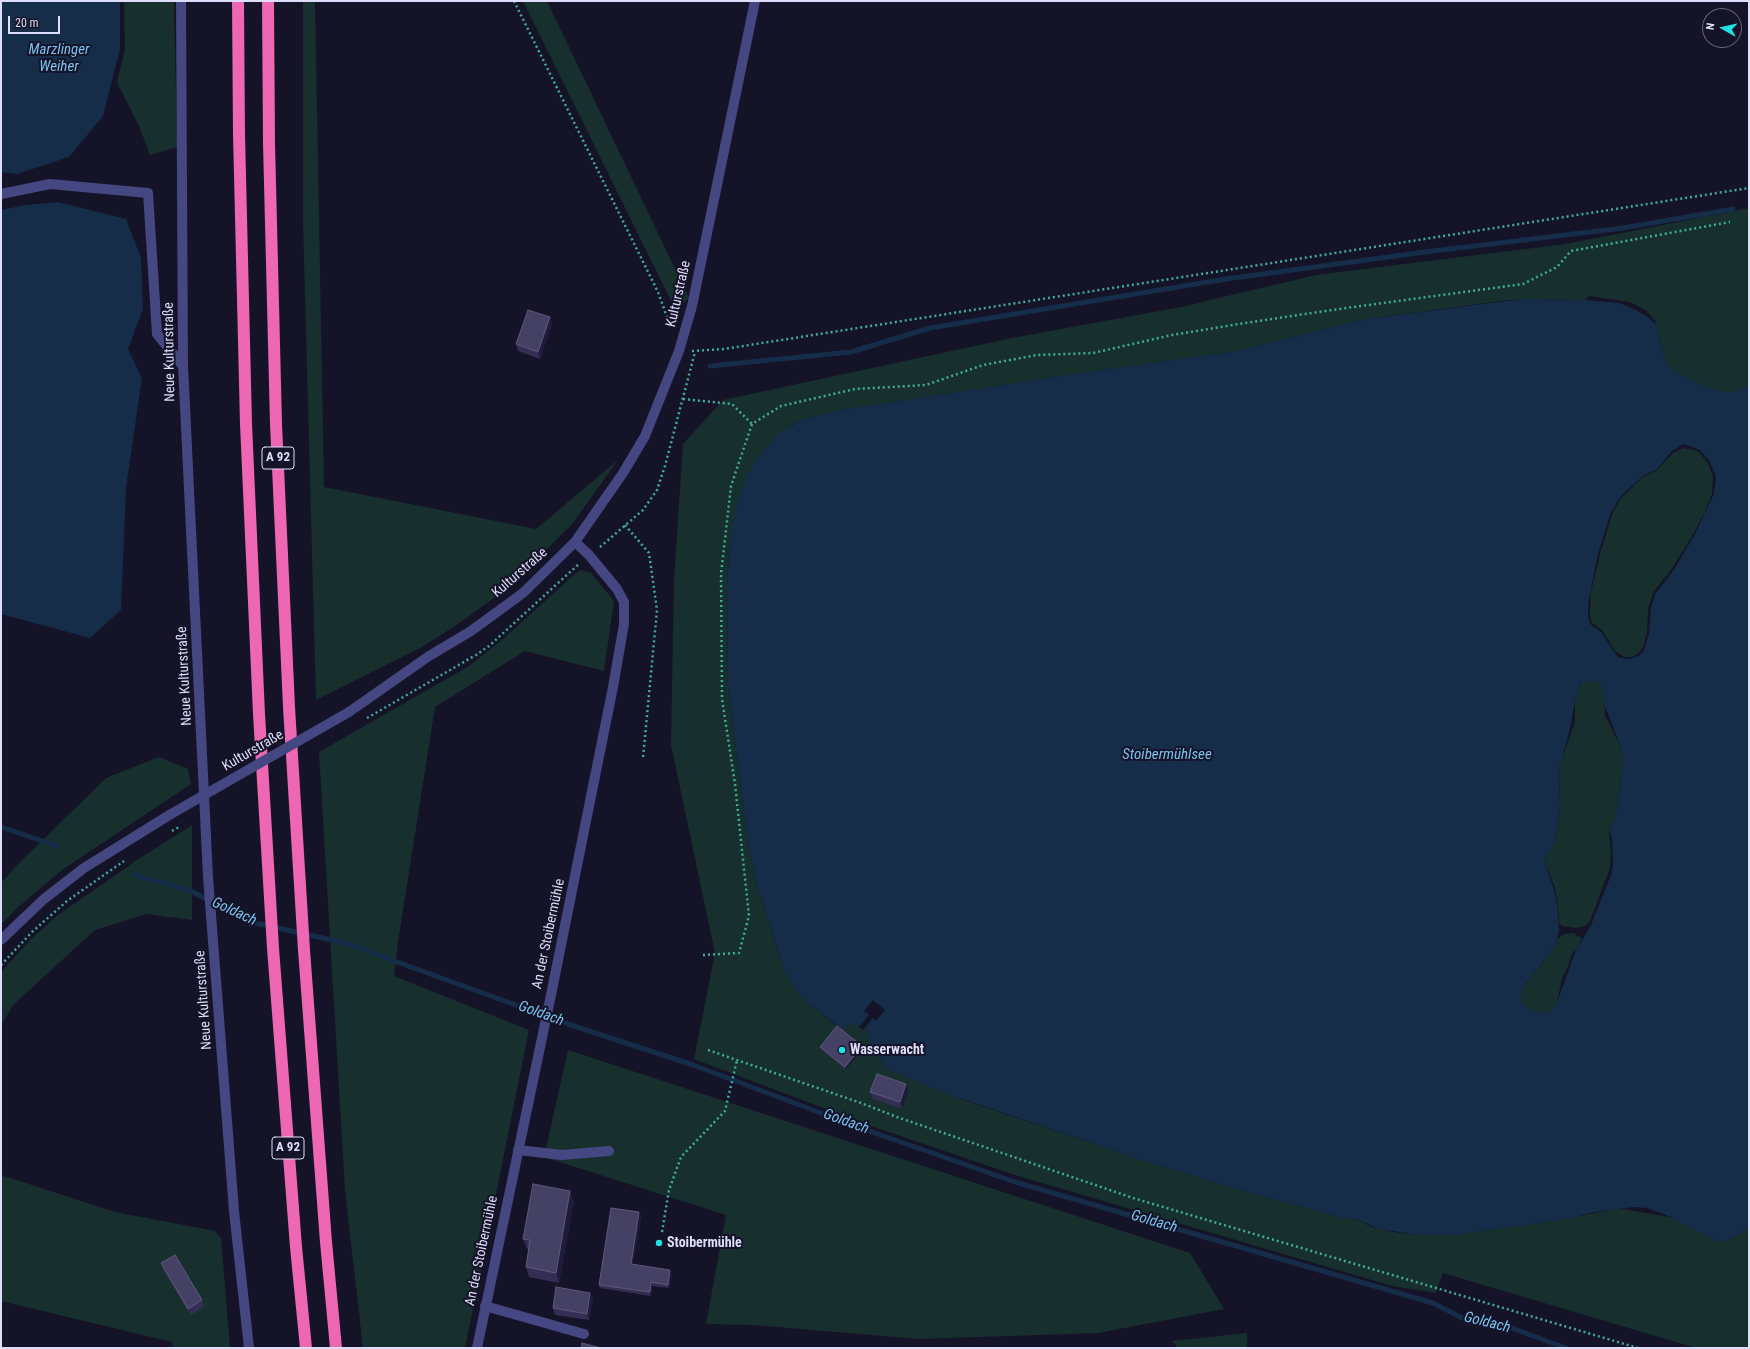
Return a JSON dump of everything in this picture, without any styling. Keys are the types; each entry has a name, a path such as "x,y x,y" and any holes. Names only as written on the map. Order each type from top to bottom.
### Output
{"highway":[{"name":"A 92","path":"238,1 239,134 246,424 259,714 270,915 296,1247 306,1348"},
{"name":"A 92","path":"268,1 269,143 276,424 289,707 301,915 326,1242 336,1348"}],"street":[{"name":"Neue Kulturstraße","path":"181,1 183,366 208,878 234,1211 249,1348"},
{"name":"Kulturstraße","path":"1,940 44,899 84,868 171,814 349,712 429,656 471,631 523,593 575,542 645,436 679,351 692,306 755,1"},
{"path":"1,194 50,184 148,193 157,334 183,366"},
{"name":"An der Stoibermühle","path":"476,1348 612,694 624,624 624,602 621,596 589,556 575,542"},
{"path":"518,1150 562,1155 609,1151"},
{"path":"485,1306 584,1334"}],"path":[{"path":"514,1 658,292 671,329"},
{"path":"679,351 695,352 740,346 1749,188"},
{"path":"703,955 739,953 748,916 735,784 722,699 721,574 731,486 752,424 781,406 855,389 926,385 983,365 1037,355 1093,353 1172,335 1238,324 1523,284 1558,267 1571,251 1730,222"},
{"path":"363,720 489,646 589,556 644,510 657,490 695,352"},
{"path":"683,399 732,404 752,424"},
{"path":"625,525 649,554 657,610 643,758"},
{"path":"166,834 172,830"},
{"path":"1,965 32,932 67,902 130,858"},
{"path":"708,1050 905,1120 1134,1198 1638,1348"},
{"path":"662,1232 668,1190 681,1157 725,1111 737,1060"}],"green space":[{"path":"124,1 174,1 177,147 150,155 139,126 117,82 125,50"},
{"path":"303,1 315,1 324,487 536,529 618,460 573,523 510,586 461,622 422,647 316,700 303,221"},
{"path":"523,1 547,1 689,298 675,309"},
{"path":"1749,208 1749,386 1733,392 1725,392 1706,387 1675,372 1669,367 1665,359 1655,324 1656,322 1646,310 1630,302 1589,296 1585,300 1522,299 1501,301 1367,319 1238,351 1101,370 841,410 802,420 791,425 739,498 729,550 727,587 728,687 749,850 758,888 779,955 793,986 804,1000 842,1030 848,1025 857,1024 868,1031 870,1044 877,1051 885,1068 964,1100 1139,1159 1233,1188 1343,1218 1353,1218 1372,1227 1393,1232 1418,1235 1455,1235 1567,1219 1618,1208 1674,1218 1717,1241 1726,1241 1749,1228 1749,1348 1696,1348 1443,1273 1436,1293 1392,1286 1015,1175 868,1125 694,1059 715,953 671,745 674,580 683,444 723,400 1012,338 1181,307 1316,275 1566,244"},
{"path":"1683,448 1698,451 1708,463 1713,477 1712,494 1705,512 1692,536 1671,570 1654,591 1648,608 1647,632 1643,647 1639,653 1632,657 1624,657 1615,651 1602,630 1592,623 1590,615 1591,592 1600,554 1612,515 1620,499 1643,477 1656,471 1673,453"},
{"path":"581,570 591,573 614,601 604,671 525,651 435,707 394,976 529,1030 465,1348 363,1348 345,1190 319,752 469,666 503,639"},
{"path":"1591,681 1601,683 1604,691 1605,716 1620,745 1624,758 1615,820 1610,826 1609,831 1611,855 1610,868 1590,921 1585,926 1577,928 1562,926 1559,922 1555,888 1544,859 1555,843 1560,809 1559,769 1575,722 1575,701 1580,686 1583,682"},
{"path":"159,757 188,769 191,784 62,870 16,909 1,925 1,883 18,864 106,778"},
{"path":"192,825 192,920 146,914 95,930 13,1005 1,1026 1,972 30,940 58,915 140,858"},
{"path":"1573,933 1582,938 1576,950 1572,953 1567,969 1562,978 1557,1003 1548,1013 1539,1013 1530,1010 1524,1006 1520,996 1522,990 1555,946 1557,939 1564,934"},
{"path":"568,1050 1190,1253 1224,1309 1098,1333 918,1339 754,1325 706,1324 726,1215 544,1157"},
{"path":"1,1175 115,1212 215,1231 221,1238 230,1348 173,1348 172,1342 1,1301"},
{"path":"1247,1333 1247,1348 1178,1348 1172,1341"}],"water":[{"name":"Marzlinger Weiher","path":"1,1 120,1 120,49 103,116 69,157 17,174 1,172"},
{"path":"58,202 126,219 141,258 143,309 128,349 142,378 126,488 121,610 90,638 1,614 1,210 26,205"},
{"name":"Stoibermühlsee","path":"1522,299 1585,300 1620,303 1636,310 1649,318 1655,324 1665,359 1669,367 1675,372 1706,387 1724,392 1733,392 1749,386 1749,1228 1726,1241 1717,1241 1664,1214 1647,1208 1634,1207 1600,1211 1567,1219 1455,1235 1418,1235 1380,1229 1353,1218 1343,1218 1233,1188 1139,1159 945,1093 885,1068 877,1051 870,1049 868,1031 857,1024 848,1025 843,1030 804,1000 793,986 784,970 758,888 749,850 728,687 727,587 729,550 739,498 746,477 761,453 781,431 802,420 841,410 1101,370 1238,351 1367,319","holes":["1684,444 1700,450 1710,462 1716,477 1714,494 1694,536 1673,571 1656,593 1651,607 1649,634 1644,650 1640,655 1633,658 1625,659 1618,657 1601,632 1591,625 1588,618 1588,604 1598,554 1610,515 1620,497 1643,476 1657,469 1672,451","1592,681 1601,683 1605,706 1624,758 1615,820 1610,826 1609,831 1612,837 1613,864 1611,875 1591,925 1576,950 1557,1003 1548,1013 1539,1013 1524,1006 1520,996 1526,984 1555,946 1559,931 1558,909 1554,890 1544,859 1555,843 1560,809 1559,769 1570,729 1575,701 1580,685 1584,682"]}],"pier":[{"path":"873,1000 885,1010 876,1021 873,1018 863,1030 859,1027 869,1015 864,1011"}],"building":[{"path":"528,310 550,317 538,352 516,344"},
{"name":"Wasserwacht","path":"837,1026 862,1046 845,1067 820,1047"},
{"path":"877,1074 906,1084 900,1102 870,1092"},
{"path":"533,1184 570,1191 556,1273 526,1267 530,1240 523,1239"},
{"path":"611,1208 639,1212 631,1264 670,1270 668,1285 651,1282 650,1292 599,1285"},
{"path":"175,1255 202,1300 188,1309 161,1263"},
{"path":"556,1287 590,1293 587,1314 553,1308"},
{"path":"582,1343 601,1348 581,1348"}],"waterway":[{"path":"710,366 851,352 930,328 1226,279 1425,252 1623,228 1733,209"},
{"name":"Goldach","path":"1,827 57,846"},
{"name":"Goldach","path":"134,875 189,890 251,922 345,943 568,1024 693,1065 858,1127 1015,1182 1433,1303 1466,1320 1509,1327 1566,1348"}],"place":[{"name":"Wasserwacht","path":"842,1050"},
{"name":"Stoibermühle","path":"659,1243"}]}
